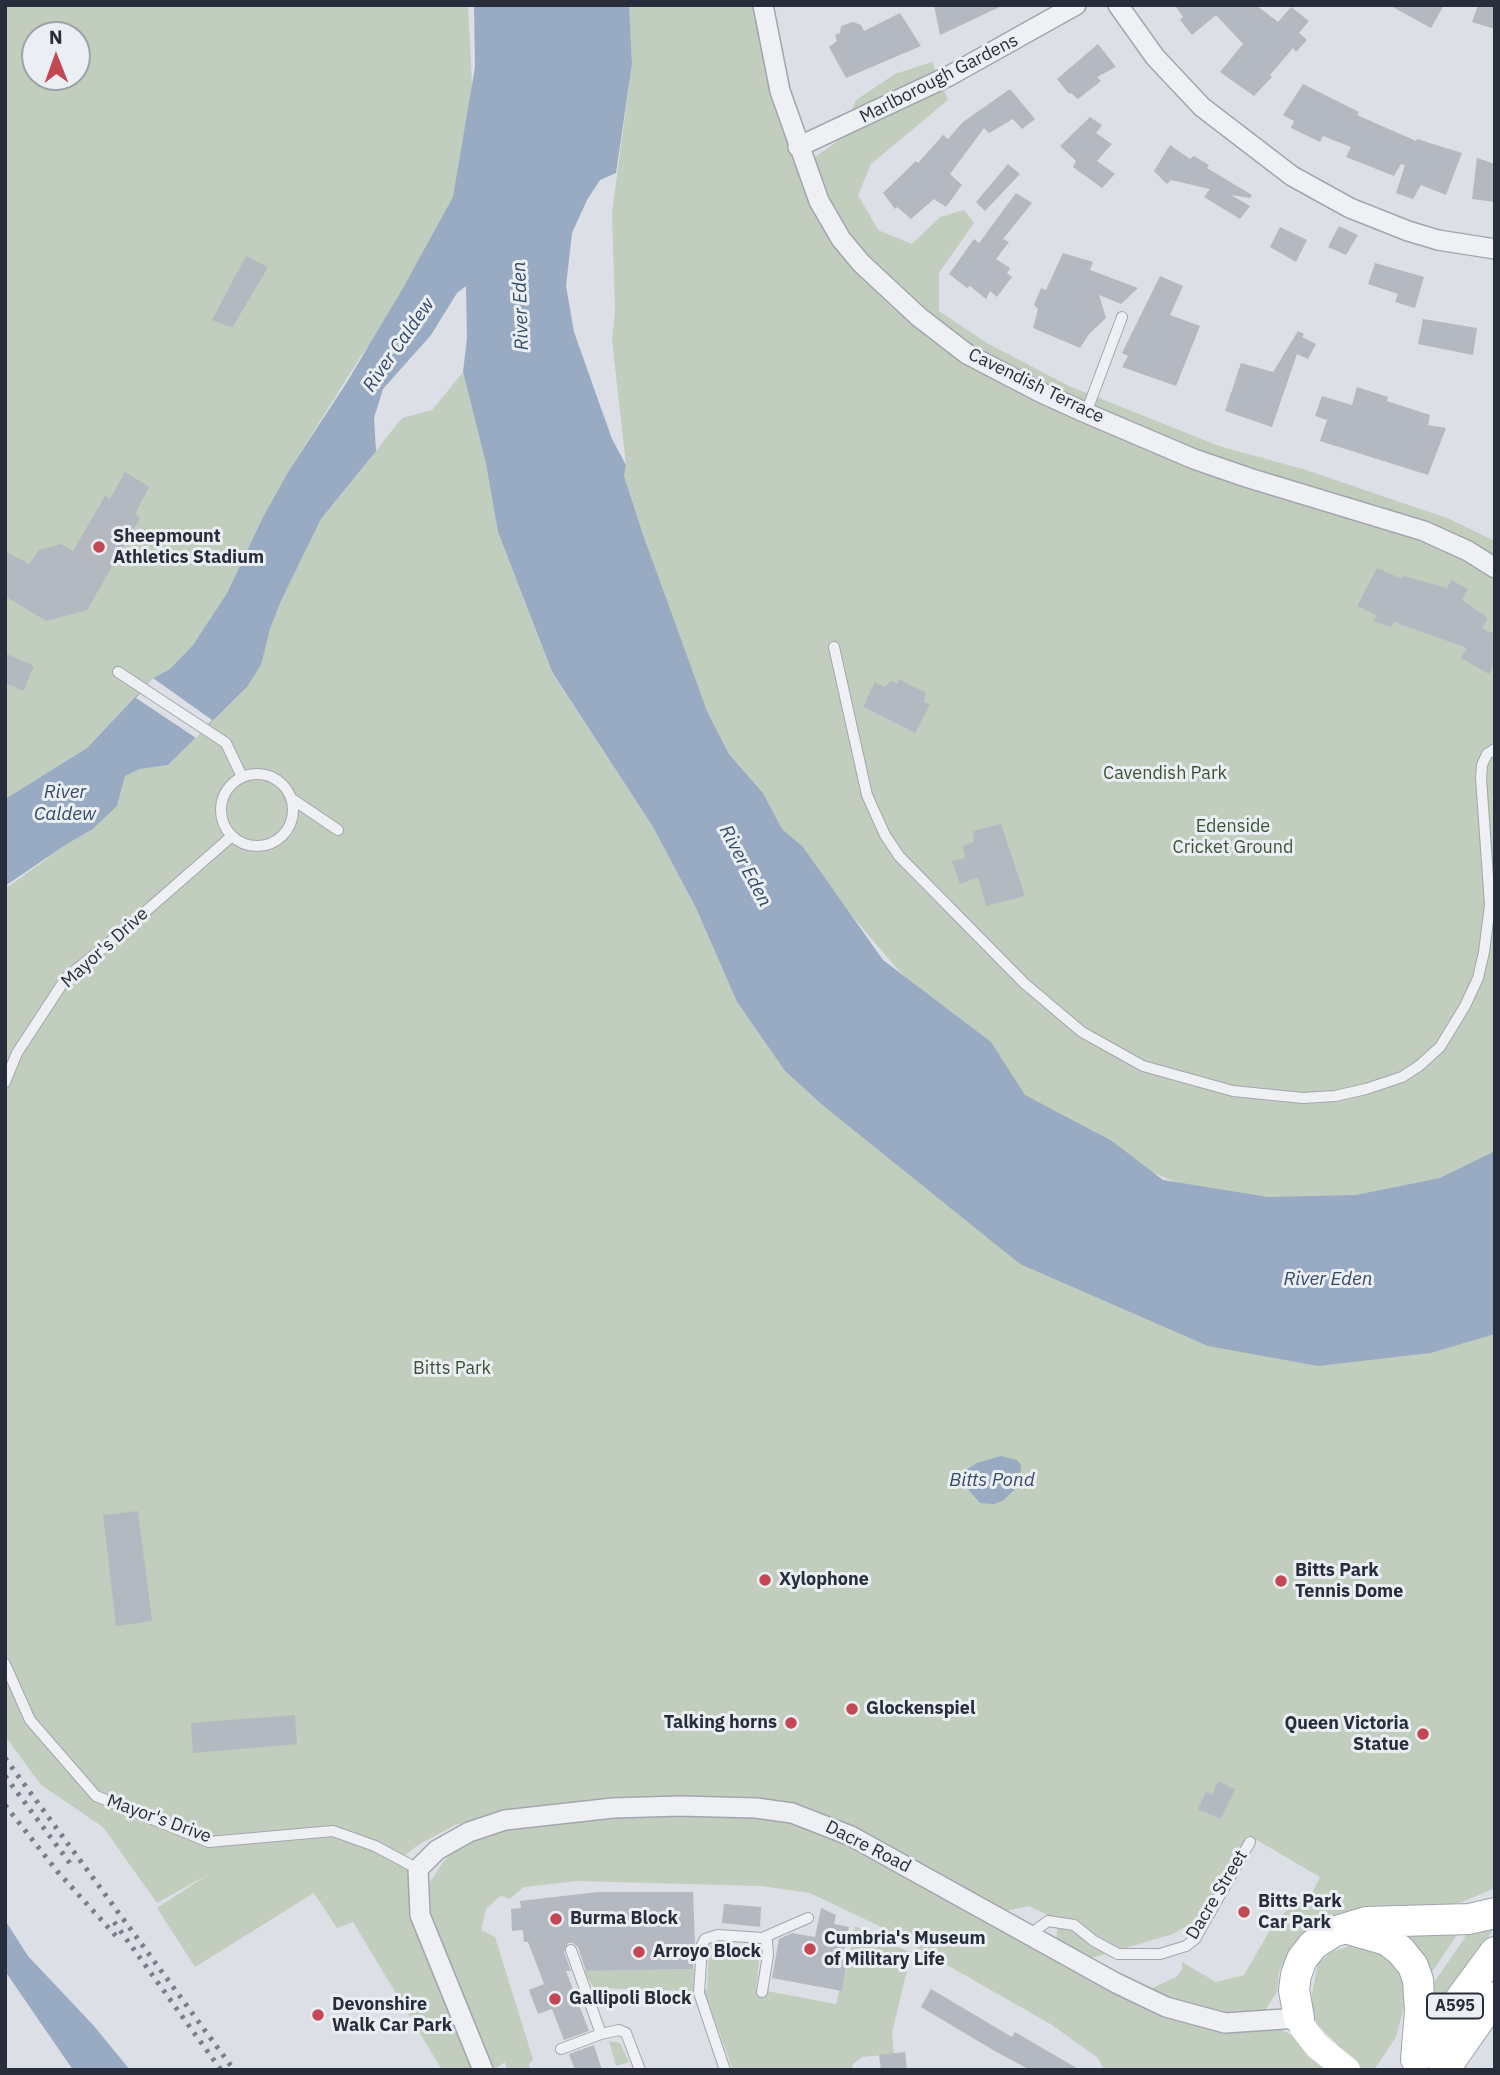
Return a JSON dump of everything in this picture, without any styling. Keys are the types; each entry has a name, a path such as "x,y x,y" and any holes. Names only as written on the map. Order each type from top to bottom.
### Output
{"main road":[{"path":"1299,2018 1294,1990 1296,1975 1302,1959 1312,1945 1322,1938 1366,1922 1469,1919 1495,1913"},
{"path":"1347,1928 1387,1940 1401,1951 1413,1966 1418,1980 1420,2011 1412,2064"},
{"name":"A595","path":"1412,2064 1495,1952"},
{"name":"A595","path":"1444,2070 1495,1997"}],"street":[{"name":"Cavendish Terrace","path":"763,5 780,91 798,147 819,201 841,239 861,263 919,317 967,354 1040,392 1194,459 1424,531 1468,551 1495,568"},
{"name":"Marlborough Gardens","path":"798,147 949,76 1076,5"},
{"path":"1118,5 1155,57 1202,107 1292,176 1350,208 1408,231 1438,240 1495,249"},
{"name":"Dacre Road","path":"418,1868 437,1850 469,1832 505,1820 613,1808 680,1806 756,1808 792,1813 851,1836 1116,1983 1166,2007 1225,2023 1299,2018"},
{"path":"418,1868 420,1915 483,2070"},
{"path":"1299,2018 1317,2046 1347,2070"}],"lane":[{"path":"1086,413 1122,317"},
{"path":"834,647 867,795 885,835 900,856 1024,983 1082,1032 1143,1066 1233,1091 1303,1098 1335,1097 1366,1090 1402,1077 1440,1047 1474,987 1485,952 1490,905 1481,778 1482,765 1487,754 1495,749"},
{"path":"118,672 226,743 242,777"},
{"path":"266,775 286,788 292,799 291,823 285,833 275,841 253,845 232,836 222,816 221,805 232,784 242,777 266,775"},
{"path":"292,799 338,830"},
{"name":"Mayor's Drive","path":"5,1082 17,1054 66,978 232,836"},
{"name":"Mayor's Drive","path":"5,1664 30,1720 96,1796 209,1842 333,1831 375,1846 418,1868"},
{"name":"Dacre Street","path":"1029,1935 1048,1921 1074,1925 1094,1941 1118,1954 1160,1954 1186,1946 1195,1939 1250,1842"},
{"path":"762,1938 808,1918"},
{"path":"725,2070 699,1993 702,1945 705,1939 718,1934 762,1938 767,1941 769,1947 762,1992"},
{"path":"570,1950 601,2034"},
{"path":"561,2049 620,2030 626,2034 640,2070"}],"green space":[{"path":"5,5 468,5 474,122 453,237 361,356 288,472 227,593 193,645 170,669 153,678 87,748 5,799"},
{"name":"Cavendish Park","path":"629,5 769,5 806,163 838,141 856,100 895,74 932,62 948,100 871,164 858,195 878,230 912,244 940,217 964,210 974,223 939,273 939,311 987,343 1069,386 1219,446 1306,470 1447,518 1495,541 1495,1155 1454,1176 1290,1210 1210,1196 1107,1154 1039,1110 954,1030 894,965 813,870 782,829 763,793 729,754 707,711 673,623 624,476 626,465 612,340 615,312 612,212 632,64"},
{"name":"Bitts Park","path":"463,372 486,464 498,532 552,673 653,827 696,908 737,1002 785,1071 820,1103 1431,1353 1495,1334 1495,1888 1462,1902 1438,1907 1395,1905 1333,1918 1309,1929 1289,1953 1279,1972 1277,1992 1264,2012 1237,2016 1209,2013 1146,1991 1176,1977 1182,1970 1182,1962 1216,1982 1244,1975 1274,1923 1291,1906 1310,1897 1320,1877 1248,1835 1200,1918 1173,1934 1095,1957 1082,1957 1056,1944 1058,1920 1029,1906 1000,1912 809,1811 512,1812 455,1825 418,1845 403,1857 413,1878 429,1889 430,1882 446,1858 467,1839 492,1830 618,1814 745,1815 784,1820 823,1832 1134,1998 1274,2027 1293,2035 1340,2070 1104,2070 1098,2058 1052,2025 877,1925 810,1893 761,1886 577,1881 524,1887 510,1899 502,1896 498,1898 486,1909 481,1930 495,1937 533,2059 529,2064 530,2070 507,2070 505,2062 496,2068 480,2064 480,2070 442,2070 353,1922 337,1928 314,1893 195,1967 157,1908 209,1874 157,1903 103,1827 41,1785 5,1736 5,889 67,844 93,829 117,806 125,776 139,769 168,765 247,687 281,601 321,519 402,418 432,410"},
{"path":"855,1926 911,1953 892,2033 894,2054 862,2057 853,2064 852,2070 733,2070 706,1996 689,1991 594,1988 583,1971 695,1969 693,1987 707,1990 709,1945 760,1949 756,1992 767,1991 836,2004 839,1991 842,1991"},
{"path":"1460,1926 1457,1935 1428,1978 1374,1927"},
{"path":"1495,1927 1440,2007 1434,2004 1433,1984 1467,1931"},
{"path":"1368,1945 1386,1950 1412,1977 1396,2037 1374,2070 1362,2070 1347,2060 1335,2042 1317,2025 1310,2005 1318,1963 1332,1952 1349,1946"},
{"path":"609,2041 620,2043 629,2062 616,2066"}],"water":[{"name":"River Eden","path":"474,5 629,5 632,64 616,173 600,180 587,200 572,233 566,286 574,332 612,439 626,465 624,476 645,540 707,711 729,754 763,793 782,829 803,847 883,960 991,1042 1025,1095 1112,1141 1163,1180 1268,1197 1356,1195 1440,1178 1495,1151 1495,1334 1431,1353 1318,1366 1208,1346 1020,1264 820,1103 785,1071 737,1002 696,908 653,827 552,672 498,532 486,464 463,372 467,338 466,286 457,293 431,335 383,389 374,418 376,451 321,519 281,601 270,629 261,665 247,687 168,765 140,769 125,776 117,806 93,829 5,886 5,799 87,748 153,678 170,669 193,645 227,593 288,472 347,382 453,197 475,67"},
{"name":"Bitts Pond","path":"1001,1456 1017,1460 1021,1465 1020,1484 1004,1500 994,1504 980,1503 966,1487 966,1470 977,1463"},
{"path":"5,1920 28,1956 94,2026 130,2070 73,2070 5,1971"}],"pier":[{"path":"153,678 212,720 196,738 136,698"}],"building":[{"path":"934,5 1004,5 940,35"},
{"path":"1175,5 1256,5 1278,22 1291,7 1309,21 1299,33 1307,40 1296,52 1293,48 1254,96 1220,72 1243,44 1216,15 1192,35 1180,20 1183,17"},
{"path":"1389,5 1444,5 1431,28"},
{"path":"1478,5 1495,5 1495,29 1472,22"},
{"path":"900,13 921,46 846,78 829,47 837,41 835,35 840,33 841,26 853,22 861,25 864,31"},
{"path":"1098,44 1116,67 1097,77 1101,81 1078,99 1069,94 1057,79"},
{"path":"1303,84 1359,112 1357,115 1416,141 1417,139 1462,153 1446,195 1421,185 1413,199 1396,193 1405,165 1401,164 1394,176 1346,157 1351,147 1323,136 1320,142 1291,128 1294,121 1283,115"},
{"path":"1010,89 1035,119 1022,129 1013,119 989,133 984,128 950,174 962,185 946,207 934,199 911,219 897,207 895,209 883,193 916,161 918,163 943,135 948,139 963,122"},
{"path":"1090,117 1102,125 1096,133 1112,144 1097,161 1115,174 1102,188 1073,167 1076,161 1060,146"},
{"path":"1170,145 1190,159 1194,156 1209,165 1207,168 1252,195 1250,198 1231,195 1250,206 1240,219 1204,197 1210,189 1171,180 1167,184 1154,171"},
{"path":"1477,158 1495,164 1495,202 1472,199"},
{"path":"1008,164 1020,174 985,211 976,202"},
{"path":"1016,193 1032,203 1003,239 1009,242 996,259 1010,268 1007,273 1012,277 997,297 990,291 986,299 949,274 974,239 979,243"},
{"path":"1339,226 1358,235 1346,255 1328,247"},
{"path":"1280,227 1307,240 1296,262 1270,247"},
{"path":"1063,253 1093,262 1090,270 1138,288 1121,304 1099,295 1106,318 1089,334 1080,348 1033,328 1038,309 1034,305 1041,288 1046,290"},
{"path":"246,256 268,267 232,328 212,320"},
{"path":"1375,263 1424,277 1415,308 1395,302 1398,294 1368,284"},
{"path":"1160,276 1183,286 1170,315 1200,326 1176,386 1122,367 1128,356 1122,353"},
{"path":"1423,319 1477,328 1473,355 1418,344"},
{"path":"1298,331 1304,334 1302,337 1316,344 1308,359 1297,354 1272,427 1225,411 1241,363 1273,372"},
{"path":"1357,387 1388,397 1387,401 1430,415 1428,425 1446,428 1428,475 1320,441 1327,420 1315,416 1322,396 1352,405"},
{"name":"Sheepmount Athletics Stadium","path":"125,472 149,487 135,514 140,518 87,610 46,621 5,596 5,551 29,564 39,550 61,544 73,551 105,496 110,499"},
{"path":"1377,568 1402,579 1404,576 1447,588 1451,580 1468,589 1462,600 1488,618 1482,628 1495,634 1495,661 1489,674 1461,658 1467,648 1394,622 1391,627 1373,621 1377,616 1357,606"},
{"path":"5,653 34,666 23,691 5,683"},
{"path":"899,679 926,693 924,702 930,704 915,733 863,707 875,682 885,687 891,680 897,684"},
{"path":"1001,824 1025,896 986,906 978,877 960,884 952,861 965,858 963,846 974,842 973,831"},
{"path":"138,1511 152,1621 116,1626 103,1515"},
{"path":"295,1715 297,1744 193,1753 191,1723"},
{"path":"1218,1781 1235,1789 1221,1819 1198,1809 1206,1792 1212,1795"},
{"path":"598,1892 693,1892 693,1969 586,1971 578,1947 568,1943 564,1952 571,1971 566,1971 589,2031 564,2040 552,2009 538,2014 529,1990 544,1984 528,1942 524,1942 523,1930 512,1931 511,1909 521,1908 520,1901"},
{"path":"724,1904 761,1907 760,1927 722,1923"},
{"name":"Cumbria's Museum of Military Life","path":"821,1908 836,1915 834,1924 849,1927 843,1955 848,1956 842,1991 772,1978 779,1939 792,1933 815,1937"},
{"path":"931,1989 1012,2037 1015,2032 1080,2070 1030,2070 993,2050 921,2007"},
{"path":"594,2045 602,2070 575,2070 569,2054"},
{"path":"905,2052 907,2070 881,2070 879,2055"}],"railway":[{"path":"5,1758 234,2070"},
{"path":"5,1776 72,1866"},
{"path":"5,1805 57,1871 116,1936"},
{"path":"114,1922 221,2070"}],"place":[{"name":"Sheepmount Athletics Stadium","path":"99,547"},
{"name":"Xylophone","path":"765,1580"},
{"name":"Bitts Park Tennis Dome","path":"1281,1581"},
{"name":"Glockenspiel","path":"852,1709"},
{"name":"Talking horns","path":"791,1723"},
{"name":"Queen Victoria Statue","path":"1423,1734"},
{"name":"Bitts Park Car Park","path":"1244,1912"},
{"name":"Burma Block","path":"556,1919"},
{"name":"Cumbria's Museum of Military Life","path":"810,1949"},
{"name":"Arroyo Block","path":"639,1952"},
{"name":"Gallipoli Block","path":"555,1999"},
{"name":"Devonshire Walk Car Park","path":"318,2015"}],"water label":[{"name":"River Caldew","path":"399,345"},
{"name":"River Caldew","path":"65,804"}],"park label":[{"name":"Edenside Cricket Ground","path":"1233,837"}]}
